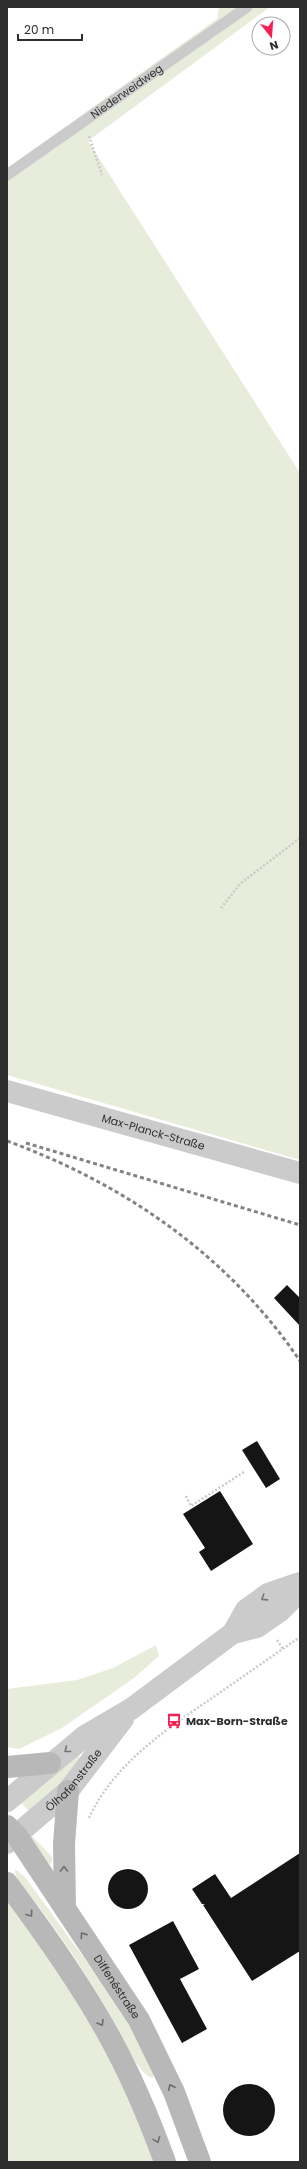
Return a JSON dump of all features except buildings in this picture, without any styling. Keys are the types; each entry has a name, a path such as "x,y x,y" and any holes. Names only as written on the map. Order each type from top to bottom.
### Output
{"main road":[{"path":"7,1767 50,1763"},
{"path":"65,1908 64,1844 68,1791"},
{"name":"Diffenéstraße","path":"10,1835 65,1908 139,2020 174,2092 200,2162"},
{"path":"7,1883 76,1979 109,2035 143,2105 165,2162"}],"street":[{"name":"Max-Planck-Straße","path":"7,1091 300,1173"},
{"name":"Ölhafenstraße","path":"233,1633 246,1610 268,1594 300,1583"},
{"name":"Ölhafenstraße","path":"7,1800 50,1763 85,1736 131,1709 233,1633 257,1627 280,1611 300,1591"},
{"name":"Ölhafenstraße","path":"10,1835 68,1791 131,1709"}],"lane":[{"name":"Niederweidweg","path":"7,176 247,7"}],"path":[{"path":"84,121 102,175"},
{"path":"221,908 241,883 300,838"},
{"path":"186,1496 192,1506 244,1472"},
{"path":"88,1821 99,1797 126,1764 166,1730 300,1637"}],"green space":[{"path":"219,7 270,7 258,16 251,16 251,21 88,141 300,473 300,1160 7,1075 7,168 217,19"},
{"path":"156,1645 159,1656 134,1678 62,1728 19,1749 7,1747 7,1689 77,1680 113,1668"},
{"path":"76,1755 80,1757 63,1780 44,1800 29,1812 21,1802"},
{"path":"32,1836 52,1857 52,1863 48,1864 28,1838"},
{"path":"15,1869 25,1877 111,1995 129,2023 154,2074 153,2078 143,2072 134,2060 112,2018 72,1954 36,1903 20,1884 15,1874"},
{"path":"7,1883 76,1979 136,2109 153,2162 7,2162"}],"railway":[{"path":"7,1141 51,1158 93,1179 133,1202 171,1228 207,1257 241,1288 272,1323 300,1361"},
{"path":"26,1143 300,1225"}],"place":[{"name":"Max-Born-Straße","path":"174,1721"}]}
